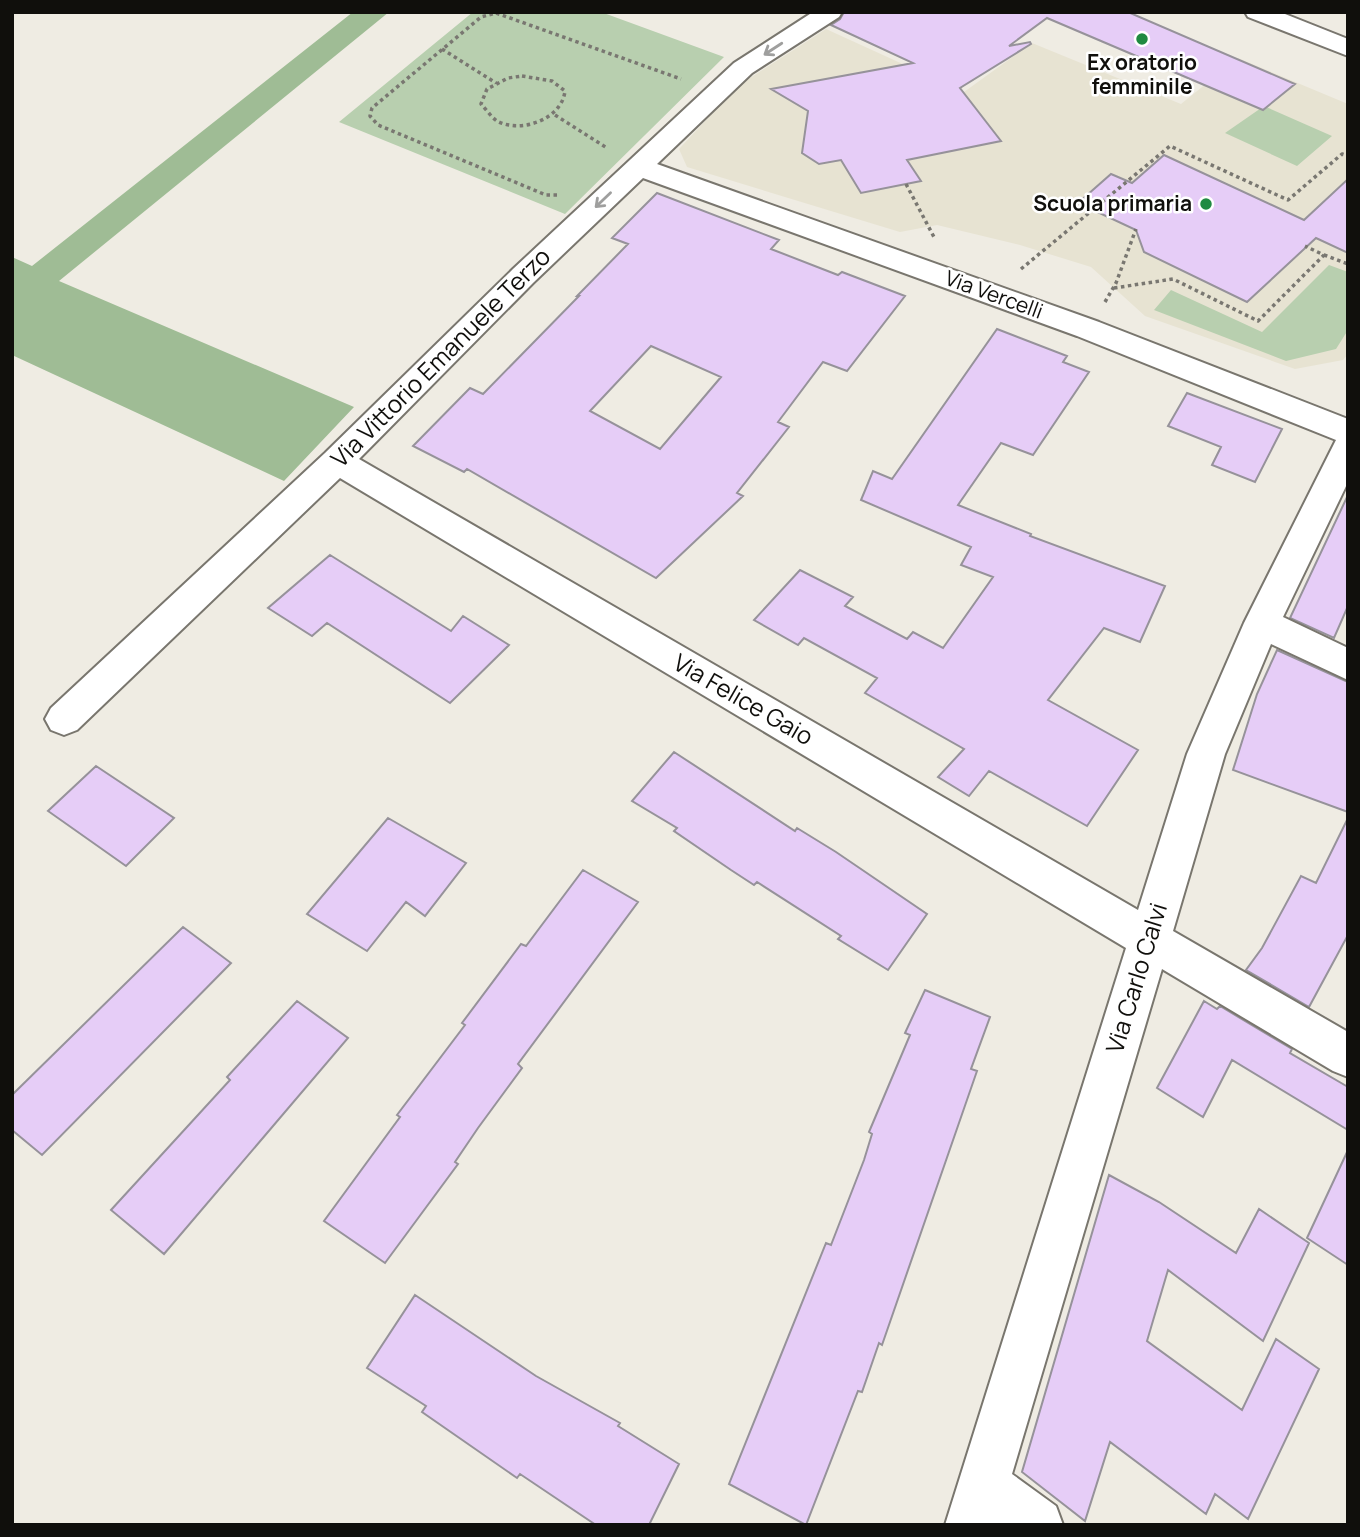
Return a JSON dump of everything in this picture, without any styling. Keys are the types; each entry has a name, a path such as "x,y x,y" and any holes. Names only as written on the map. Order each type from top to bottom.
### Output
{"street":[{"name":"Via Vittorio Emanuele Terzo","path":"64,719 337,461 743,68 830,12"},
{"path":"1257,12 1348,48"},
{"name":"Via Vercelli","path":"638,167 1088,329 1348,432"},
{"name":"Via Carlo Calvi","path":"977,1504 1206,754 1262,623 1348,447"},
{"name":"Via Felice Gaio","path":"337,461 1348,1056"},
{"path":"1262,623 1348,665"},
{"path":"977,1504 1037,1525"}],"path":[{"path":"560,195 546,195 372,120 372,108 481,17 496,13 681,79"},
{"path":"442,49 496,83"},
{"path":"672,88 689,72"},
{"path":"522,76 548,80 558,85 566,100 555,115 544,121 517,125 493,118 481,104 487,89 496,83 522,76"},
{"path":"555,115 610,150 601,158"},
{"path":"990,294 1170,146 1288,200 1342,154 1348,156"},
{"path":"906,184 956,282"},
{"path":"1088,329 1114,288 1136,229"},
{"path":"1305,246 1348,264"},
{"path":"1114,288 1173,279 1258,321 1324,255"}],"shaded area":[{"path":"826,29 964,92 1032,43 1181,104 1238,58 1348,104 1348,354 1343,360 1295,369 1145,316 1091,267 1020,245 937,225 900,232 687,167 679,149 739,85"}],"green space":[{"path":"353,12 389,12 59,281 354,407 284,481 12,355 12,257 32,266"},
{"path":"473,12 601,12 724,57 565,214 339,122"},
{"path":"1264,106 1332,136 1297,166 1225,133"},
{"path":"1329,265 1348,272 1348,330 1336,349 1286,361 1154,310 1171,290 1262,332"}],"building":[{"path":"844,12 1128,12 1295,84 1263,110 1047,18 1009,46 1031,44 960,88 1001,141 907,160 921,181 861,193 841,160 819,164 802,153 808,111 771,89 913,63 831,25 840,19"},
{"path":"1164,155 1304,220 1348,179 1348,253 1316,238 1247,302 1144,252 1136,230 1078,203 1111,174 1132,183"},
{"path":"657,193 779,240 771,249 838,275 842,272 905,296 847,371 823,362 778,422 789,427 737,493 743,496 656,578 467,469 464,472 413,446 470,388 483,394 628,244 612,238","holes":["651,346 721,377 660,449 590,411"]},
{"path":"997,329 1067,356 1063,362 1089,372 1033,455 1001,443 958,505 1031,534 1030,536 1165,586 1140,642 1104,628 1048,700 1138,750 1087,826 989,771 969,796 938,777 964,749 865,693 877,678 804,638 798,645 754,620 800,570 853,597 845,606 907,639 913,632 943,648 993,577 961,565 971,547 861,500 873,471 892,479"},
{"path":"1187,393 1282,429 1255,482 1212,465 1221,447 1168,426"},
{"path":"1348,495 1348,606 1334,638 1290,618"},
{"path":"330,555 451,631 463,616 509,645 450,703 327,623 312,636 268,608"},
{"path":"1277,650 1348,682 1348,812 1233,770 1257,694"},
{"path":"674,752 795,831 797,828 836,852 927,914 888,970 838,939 841,936 757,882 754,885 731,870 674,831 677,828 632,801"},
{"path":"96,766 174,818 126,866 48,811"},
{"path":"388,818 466,863 425,916 406,902 367,951 307,914"},
{"path":"1348,818 1348,935 1309,1007 1246,970 1262,948 1301,876 1316,883"},
{"path":"583,870 638,902 518,1064 522,1068 455,1162 458,1164 385,1263 324,1221 400,1117 397,1115 465,1025 462,1023 521,944 526,946"},
{"path":"183,927 231,963 42,1155 12,1130 12,1095"},
{"path":"925,990 990,1017 971,1069 977,1071 882,1345 879,1343 862,1392 858,1391 806,1525 729,1484 826,1243 831,1245 864,1160 872,1134 869,1132 910,1035 905,1033"},
{"path":"297,1001 348,1038 164,1254 111,1210 230,1080 227,1077"},
{"path":"1204,1001 1217,1009 1220,1006 1292,1049 1290,1053 1348,1087 1348,1130 1232,1060 1203,1117 1157,1088"},
{"path":"1348,1150 1348,1265 1307,1238"},
{"path":"1109,1175 1159,1202 1236,1253 1259,1209 1309,1243 1263,1341 1168,1270 1147,1341 1242,1410 1276,1339 1319,1369 1248,1519 1215,1494 1206,1514 1110,1442 1085,1521 1022,1472"},
{"path":"415,1295 536,1376 620,1423 618,1426 679,1464 649,1525 596,1525 520,1474 517,1478 422,1412 426,1406 367,1368"}],"place":[{"name":"Ex oratorio femminile","path":"1142,39"},
{"name":"Scuola primaria","path":"1206,204"}]}
